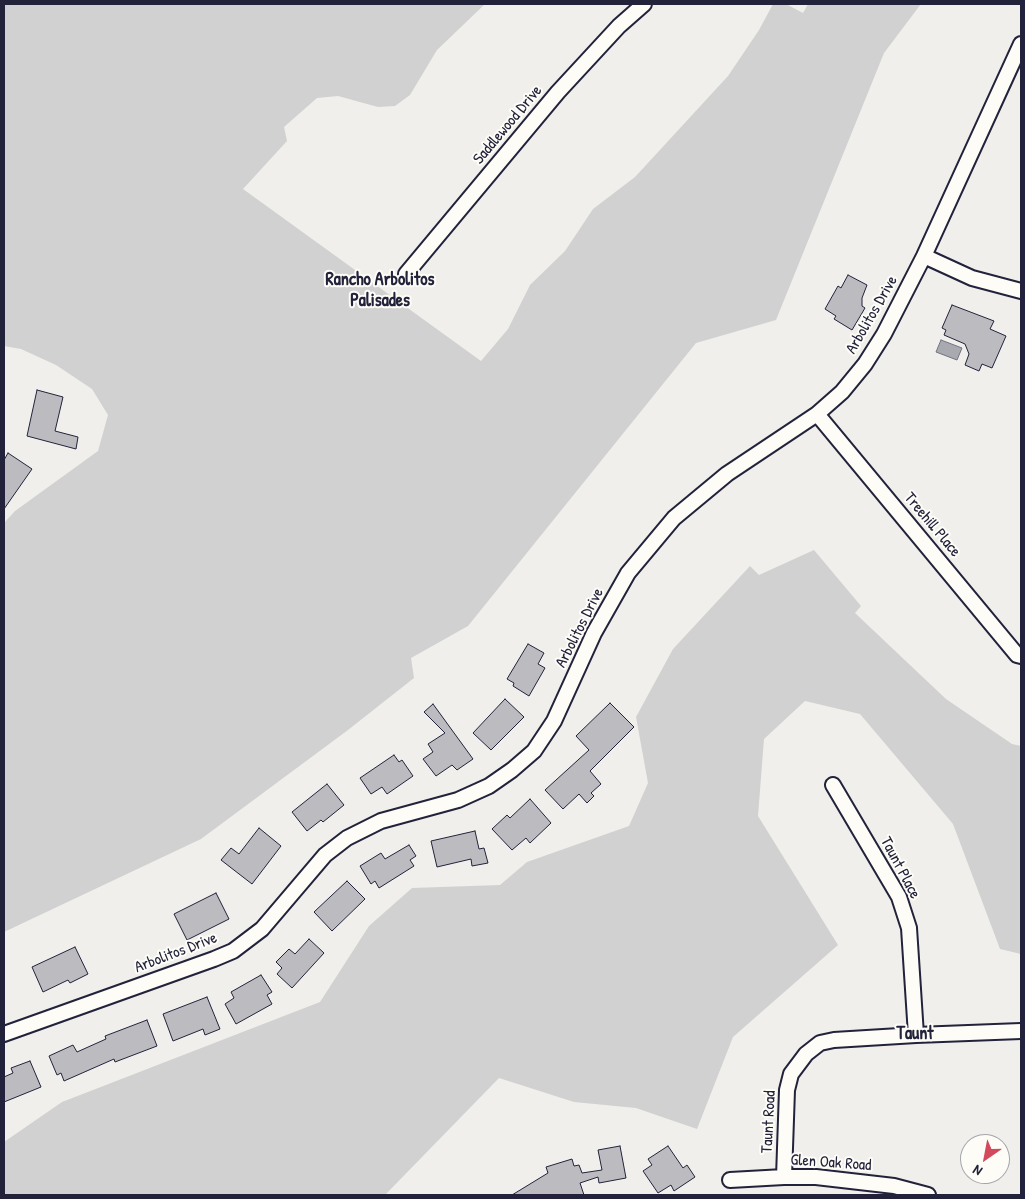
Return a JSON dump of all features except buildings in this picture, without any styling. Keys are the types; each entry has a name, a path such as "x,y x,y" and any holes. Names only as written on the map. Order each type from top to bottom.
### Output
{"street":[{"name":"Saddlewood Drive","path":"406,274 558,92 619,26 644,4"},
{"name":"Arbolitos Drive","path":"4,1034 214,960 233,950 262,929 325,855 347,838 381,821 458,800 489,786 534,751 554,721 594,633 628,573 674,518 727,474 817,414 842,392 865,364 884,334 924,256 1021,44"},
{"path":"924,256 972,278 1021,291"},
{"name":"Treehill Place","path":"817,414 1017,655 1021,656"},
{"name":"Taunt Place","path":"833,785 899,897 909,928 916,1035"},
{"name":"Taunt Road","path":"784,1177 787,1090 791,1074 806,1054 820,1043 834,1040 916,1035 1021,1031"},
{"name":"Glen Oak Road","path":"730,1180 816,1177 894,1186 928,1195"}],"shaded area":[{"path":"4,4 485,4 437,50 410,95 395,106 378,107 338,96 317,98 284,127 287,141 243,189 481,361 508,329 530,285 565,251 593,209 635,177 728,76 759,30 773,4 786,4 803,13 808,4 921,4 884,53 776,320 696,343 468,626 411,658 414,678 348,730 201,839 4,932 4,523 15,511 98,451 108,415 92,389 56,365 21,349 4,346"},
{"path":"941,340 962,348 957,360 936,352"},
{"path":"814,550 861,606 855,613 946,699 1012,744 1021,746 1021,954 1000,949 953,824 860,714 805,701 764,739 758,816 838,945 733,1037 697,1129 636,1108 574,1102 499,1078 385,1195 4,1195 4,1142 62,1102 320,1002 369,926 412,888 500,885 527,862 629,826 648,783 636,717 673,649 750,566 759,575"}],"district":[{"name":"Rancho Arbolitos Palisades","path":"380,290"},
{"name":"Taunt","path":"915,1034"}]}
